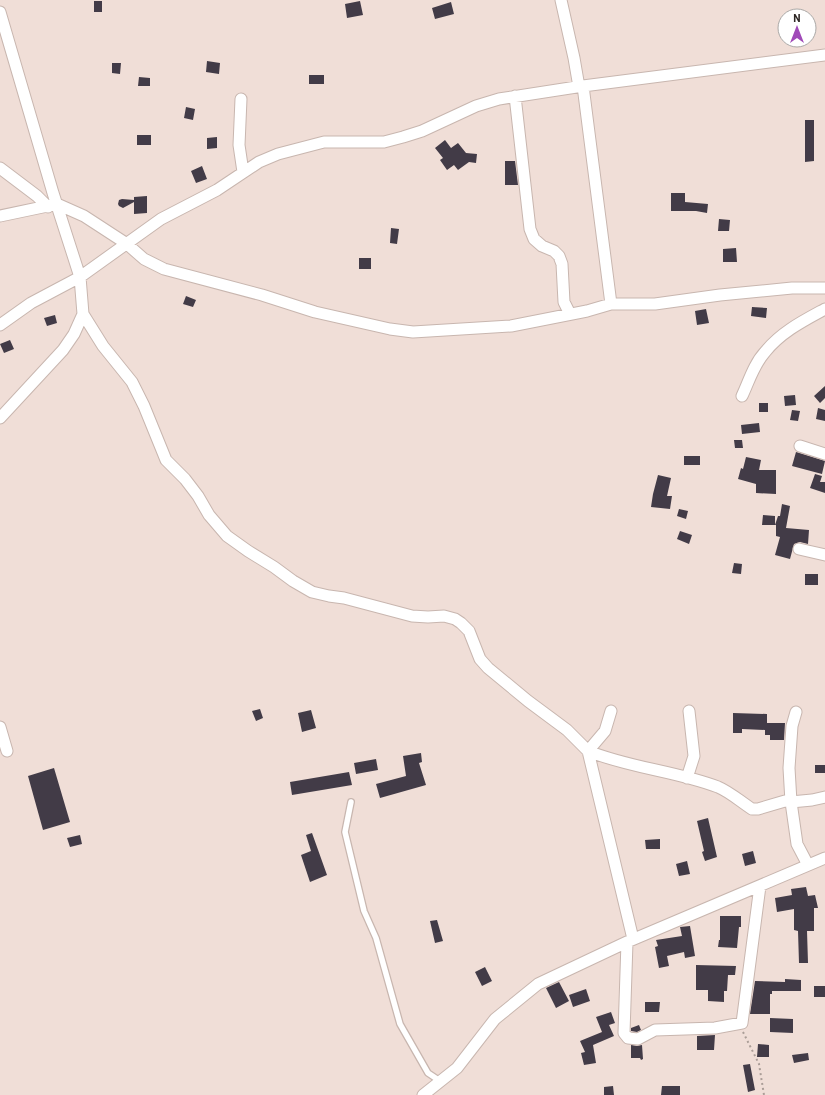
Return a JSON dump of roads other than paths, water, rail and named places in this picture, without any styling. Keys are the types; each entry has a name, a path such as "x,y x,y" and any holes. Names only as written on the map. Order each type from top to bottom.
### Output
{"street":[{"path":"561,0 581,87 611,304"},
{"path":"0,12 52,205 80,277 83,314 103,346 132,382 144,406 166,460 198,496 209,515 227,536 293,581 312,592 344,598 412,616 444,616 462,623 469,631 472,643 480,659 488,668 528,701 567,730 588,751 604,758 687,778 720,788 752,809 758,809 785,801 791,802 812,800 825,797"},
{"path":"0,325 31,303 80,277 161,219 217,190 259,162 278,154 324,142 384,142 403,138 422,131 476,106 515,96 825,55"},
{"path":"515,96 530,229 534,239 542,246 554,251 559,256 562,264 562,291 564,302 570,314"},
{"path":"241,99 239,145 243,172"},
{"path":"0,168 36,196 52,205 84,216 127,244 144,259 164,269 262,295 315,312 390,329 413,332 511,326 611,304 655,304 720,295 792,288 825,288"},
{"path":"0,216 52,205"},
{"path":"742,396 753,370 764,352 790,329 825,309"},
{"path":"0,418 63,350 74,334 83,314"},
{"path":"800,446 825,454"},
{"path":"799,549 825,555"},
{"path":"588,751 605,731 611,711"},
{"path":"687,778 694,756 689,711"},
{"path":"796,712 792,726 789,768 791,802 797,844 808,865"},
{"path":"0,727 6,751"},
{"path":"588,751 630,941 624,1033 628,1038 638,1039 655,1030 709,1028 742,1023 760,886"},
{"path":"423,1095 457,1068 495,1019 538,984 571,967 630,941 825,858"}],"lane":[{"path":"350,802 345,832 364,911 376,938 400,1024 428,1073 440,1081"}]}
